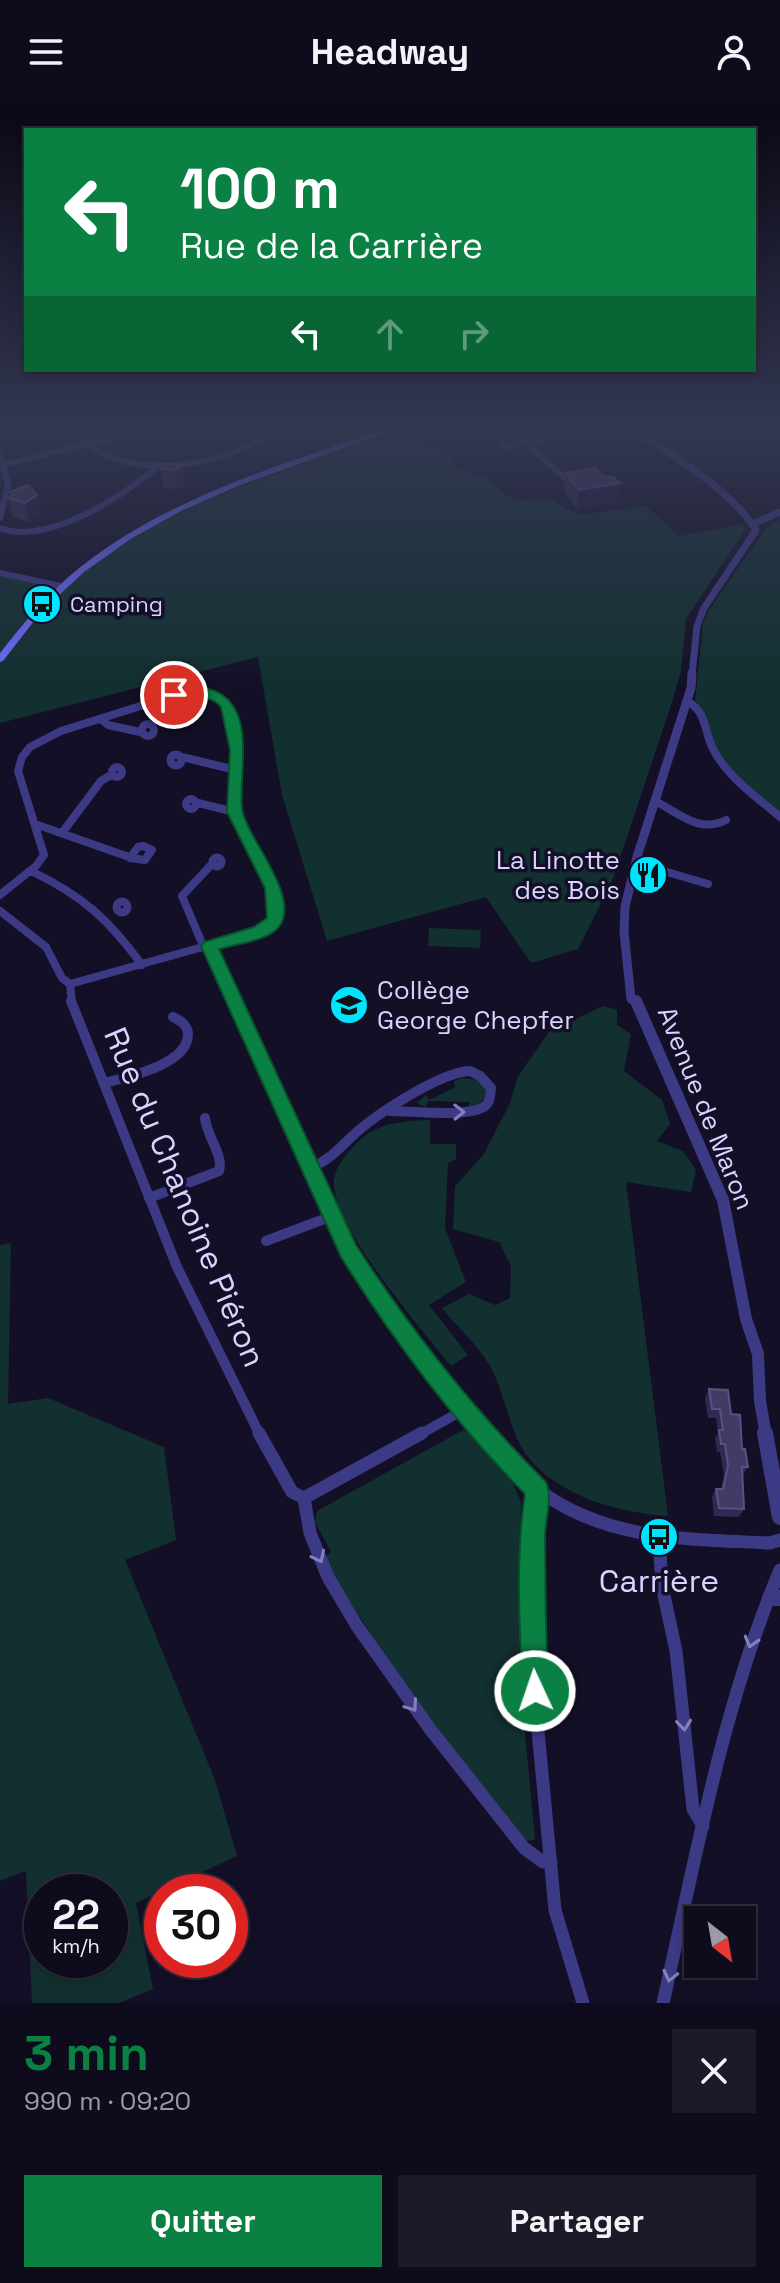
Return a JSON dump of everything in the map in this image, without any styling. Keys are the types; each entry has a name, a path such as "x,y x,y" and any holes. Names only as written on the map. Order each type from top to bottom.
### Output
{"main road":[{"path":"0,659 24,626 61,586 128,536 171,514"}],"street":[{"path":"0,528 5,533 20,535 51,528 80,514"},
{"path":"743,514 753,524 762,523 777,514"},
{"name":"Avenue de Maron","path":"753,524 753,538 700,618 687,701 636,863 624,923 630,978 628,991 631,999 636,1000 723,1200 747,1325 758,1354 760,1401 780,1517"},
{"path":"0,573 61,586"},
{"path":"0,895 31,871 44,855 20,779 18,767 24,753 47,736 174,695 214,694 228,706 236,745 235,812 273,888 275,918 271,925 260,931 70,984"},
{"path":"687,701 702,713 711,744 723,764 780,817"},
{"path":"102,720 108,725 140,732"},
{"path":"182,757 236,770"},
{"path":"65,835 101,781 111,775"},
{"path":"655,801 692,824 718,824 726,820"},
{"path":"198,803 235,812"},
{"path":"35,824 129,857"},
{"path":"636,863 708,884"},
{"path":"212,864 182,896 332,1216 361,1273 504,1457 538,1490 588,1520 622,1531 659,1537 770,1543 780,1540"},
{"path":"31,871 82,895 108,918 142,965"},
{"name":"Rue du Chanoine Piéron","path":"0,911 46,947 62,978 70,984 69,995 187,1287 279,1473 292,1492 304,1498"},
{"path":"108,918 118,911"},
{"path":"104,1083 169,1061 182,1052 188,1041 187,1030 183,1021 173,1017"},
{"path":"310,1168 326,1162 364,1126 405,1099 462,1072 476,1073 491,1088 489,1102 474,1111 390,1111"},
{"path":"149,1198 219,1171 221,1164 206,1130 205,1118"},
{"path":"266,1241 332,1216"},
{"path":"465,1409 304,1498 304,1515 315,1550 359,1627 403,1694 524,1848 543,1862 551,1862"},
{"path":"538,1490 533,1519 533,1672 559,1931 583,2003"},
{"path":"659,1537 662,1586 676,1651 693,1809 703,1826"},
{"path":"663,2003 703,1826 752,1637 775,1598 780,1570"}],"green space":[{"path":"177,514 654,514 679,536 742,524 745,530 686,619 681,671 613,879 578,949 531,963 486,897 327,941 282,795 258,657 0,723 0,575 66,589 82,572 134,536"},
{"path":"780,520 780,815 724,761 695,701 703,623 709,610 766,528"},
{"path":"429,928 481,930 480,948 428,946"},
{"path":"603,1006 617,1010 617,1025 631,1034 624,1071 662,1100 670,1124 657,1141 683,1151 696,1170 691,1192 626,1182 668,1516 611,1507 574,1492 541,1471 522,1448 490,1366 442,1308 469,1294 495,1305 510,1298 511,1266 499,1242 453,1229 455,1186 484,1154 510,1103 518,1076 549,1032"},
{"path":"475,1079 485,1088 481,1102 467,1108 470,1102 429,1101 425,1107 417,1103 426,1095 429,1100 455,1087 454,1081"},
{"path":"430,1120 430,1144 456,1144 456,1159 448,1163 445,1228 466,1282 429,1305 468,1355 451,1366 400,1303 362,1249 337,1199 334,1180 343,1159 369,1133 387,1125"},
{"path":"11,1243 8,1404 48,1398 164,1447 176,1540 125,1560 215,1780 237,1856 198,1874 144,1874 144,1899 136,1903 144,1943 144,1978 151,1978 153,1989 119,2003 32,2003 31,1978 128,1978 128,1874 26,1874 26,1871 0,1881 0,1245"},
{"path":"463,1430 471,1432 510,1476 521,1502 519,1668 535,1840 525,1841 418,1706 322,1559 331,1552 315,1522 317,1511"}],"building":[{"path":"709,1389 728,1390 731,1414 740,1415 742,1449 745,1449 748,1467 742,1467 744,1509 719,1508 716,1489 723,1489 728,1466 725,1444 721,1444 719,1430 723,1430 720,1409 712,1409"}],"place":[{"name":"Camping","path":"42,604"},
{"name":"La Linotte des Bois","path":"648,875"},
{"name":"Collège George Chepfer","path":"349,1005"},
{"name":"Carrière","path":"659,1537"}],"route":[{"path":"174,695 209,693 220,697 228,706 237,750 235,812 273,888 275,918 271,925 260,931 210,946 348,1251 370,1285 465,1409 504,1457 538,1490 533,1519 535,1691"}]}
